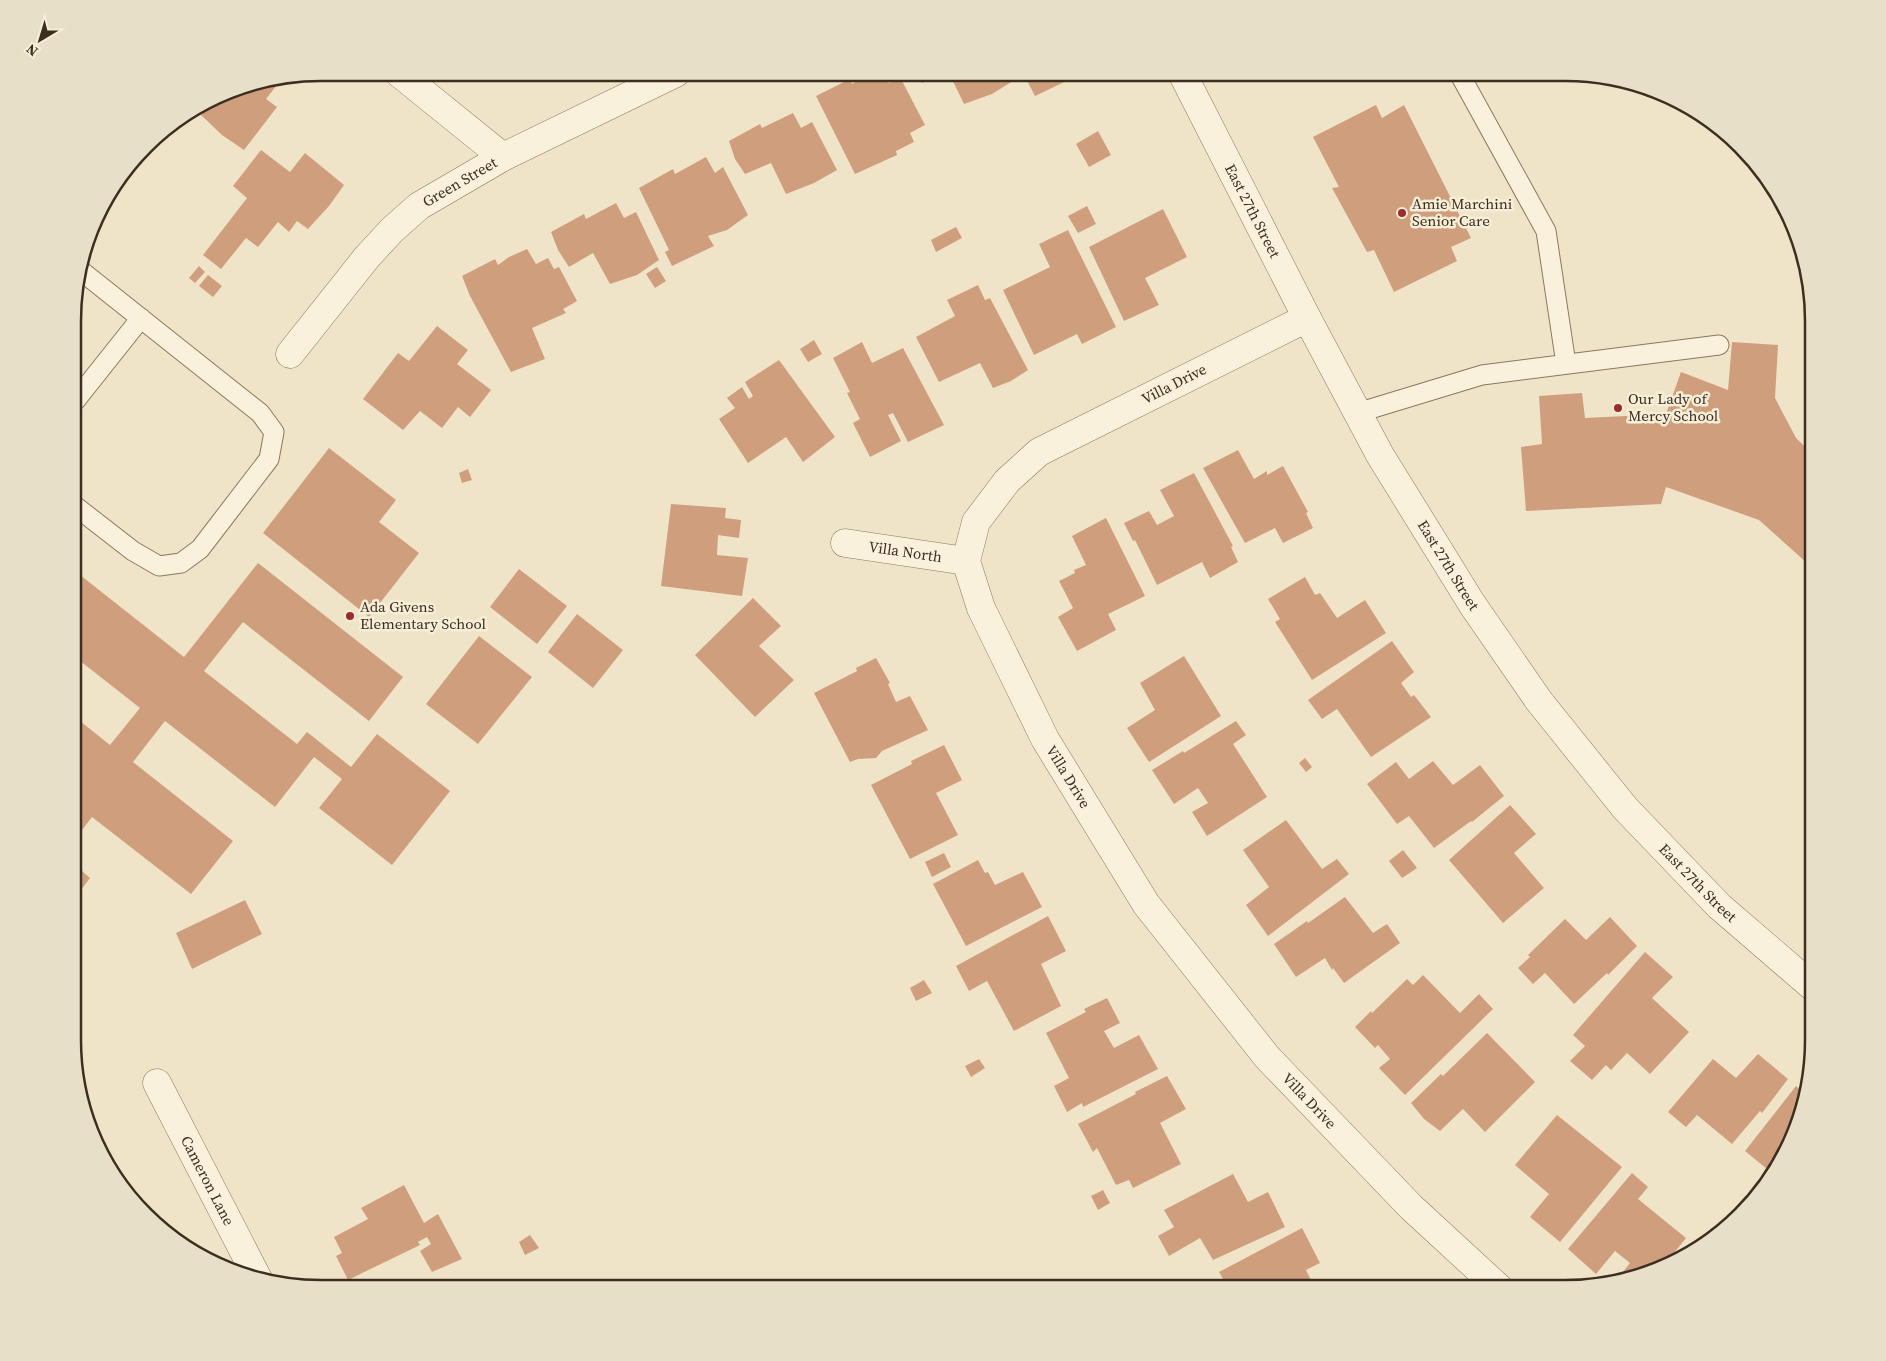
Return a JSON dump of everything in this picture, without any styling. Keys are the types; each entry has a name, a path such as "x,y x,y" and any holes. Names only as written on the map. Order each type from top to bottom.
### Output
{"street":[{"path":"410,81 503,157"},
{"name":"Green Street","path":"290,354 367,257 392,230 419,206 503,157 660,81"},
{"name":"East 27th Street","path":"1186,81 1306,318 1357,412 1385,463 1472,604 1539,701 1625,808 1719,906 1805,980"},
{"name":"Villa Drive","path":"1306,318 1039,452 1007,481 976,522 966,560 982,608 1045,739 1146,904 1266,1057 1411,1207 1490,1280"},
{"name":"Villa North","path":"845,543 966,560"},
{"name":"Cameron Lane","path":"157,1083 253,1270"}],"lane":[{"path":"1463,81 1546,231 1566,364"},
{"path":"81,511 133,551 159,566 181,563 200,549 269,459 274,432 260,413 86,275"},
{"path":"81,393 141,318"},
{"path":"1357,412 1482,375 1719,345"}],"building":[{"path":"846,81 851,81 852,84 857,81 888,81 889,83 902,81 925,125 910,133 914,142 896,151 897,155 855,174 816,96"},
{"path":"953,81 1013,81 992,94 964,104"},
{"path":"1027,81 1066,81 1035,96"},
{"path":"277,86 266,99 277,107 244,150 222,135 201,115 203,112 229,99"},
{"name":"Amie Marchini Senior Care","path":"1376,105 1382,118 1404,105 1471,238 1451,247 1457,261 1394,292 1374,250 1367,252 1332,188 1339,187 1313,137"},
{"path":"793,113 801,128 812,122 837,170 814,183 786,194 771,163 745,174 735,159 729,141 760,124 762,128"},
{"path":"1098,131 1111,155 1089,167 1076,144"},
{"path":"261,150 290,172 305,153 344,185 329,206 308,229 297,221 289,232 278,222 258,247 246,238 221,269 203,255 247,198 233,186"},
{"path":"706,157 715,173 723,167 748,215 727,230 708,236 714,246 672,266 665,252 669,250 639,188 673,169 675,174"},
{"path":"616,203 624,218 636,212 659,260 637,275 610,284 593,253 569,267 558,250 551,232 584,214 586,219"},
{"path":"1087,206 1096,224 1078,233 1068,216"},
{"path":"1163,209 1187,257 1145,278 1159,305 1124,321 1089,247"},
{"path":"956,227 962,238 936,252 931,240"},
{"path":"1068,230 1116,327 1082,344 1077,334 1034,355 1003,290 1050,267 1039,244"},
{"path":"527,249 536,264 548,258 554,269 559,267 577,301 563,309 566,313 532,328 545,359 511,372 470,296 462,276 495,259 498,265 509,257"},
{"path":"199,266 205,272 195,283 189,278"},
{"path":"657,267 666,281 655,288 646,274"},
{"path":"208,275 222,286 213,297 199,286"},
{"path":"978,285 985,300 990,298 1028,370 1011,381 993,388 980,363 939,382 916,337 955,316 947,300"},
{"path":"437,326 468,350 457,364 491,390 470,417 458,407 442,428 420,411 403,430 363,399 398,353 409,361"},
{"path":"814,340 822,354 808,362 800,349"},
{"path":"862,342 872,363 903,348 944,425 908,442 893,413 888,415 901,441 870,457 853,423 860,419 847,393 850,392 833,358"},
{"path":"1732,342 1778,345 1775,398 1796,438 1805,446 1805,561 1759,520 1666,487 1661,504 1526,511 1521,447 1542,444 1539,396 1582,393 1585,418 1666,414 1681,372 1728,390"},
{"path":"779,360 835,437 803,462 786,437 748,463 719,419 735,408 727,398 742,387 749,399 753,396 745,382"},
{"path":"329,448 396,500 379,522 419,553 369,617 263,533"},
{"path":"1238,450 1254,479 1267,471 1267,475 1283,466 1308,512 1306,513 1313,528 1283,543 1275,528 1245,543 1203,468"},
{"path":"468,469 472,480 462,483 459,473"},
{"path":"1194,473 1233,546 1231,547 1238,562 1210,578 1202,562 1157,585 1135,540 1133,541 1124,523 1149,511 1157,525 1174,516 1160,490"},
{"path":"671,504 726,508 725,518 741,520 739,538 718,535 717,555 748,558 742,596 661,586"},
{"path":"1106,518 1145,596 1108,614 1116,630 1077,651 1058,617 1073,608 1059,581 1075,573 1074,570 1086,565 1072,536"},
{"path":"258,563 403,677 369,721 243,622 204,671 297,744 307,732 351,767 377,734 450,791 392,865 319,808 342,779 314,757 275,807 165,721 133,762 233,841 191,894 92,817 81,831 81,722 110,745 140,708 81,662 81,576 184,657"},
{"path":"519,569 567,606 537,644 490,607"},
{"path":"1305,577 1315,595 1320,593 1337,618 1365,600 1386,633 1312,680 1275,622 1280,619 1268,599"},
{"path":"753,598 781,626 759,646 794,680 755,717 695,655"},
{"path":"577,614 623,650 593,688 548,652"},
{"path":"479,636 532,677 478,744 426,704"},
{"path":"1392,641 1414,672 1401,683 1411,697 1414,695 1431,717 1371,757 1337,709 1322,719 1308,700"},
{"path":"1184,656 1221,716 1149,762 1127,728 1155,710 1140,683"},
{"path":"876,658 890,683 888,684 896,702 910,696 928,730 882,751 876,758 858,759 850,762 814,693 857,671 856,668"},
{"path":"1236,721 1246,735 1233,744 1267,797 1207,836 1192,812 1208,803 1198,788 1174,804 1152,770"},
{"path":"944,745 962,780 936,793 958,835 910,859 871,785 912,764 911,761"},
{"path":"1305,758 1312,767 1306,772 1299,763"},
{"path":"1433,761 1453,785 1480,765 1504,796 1472,822 1434,848 1409,816 1397,824 1367,784 1396,762 1409,779"},
{"path":"1510,805 1536,834 1514,853 1544,888 1503,923 1449,860"},
{"path":"1286,820 1322,869 1337,859 1349,874 1268,936 1246,905 1269,887 1243,850"},
{"path":"1403,850 1417,868 1402,878 1389,861"},
{"path":"944,853 951,867 932,877 925,862"},
{"path":"978,860 985,873 988,872 995,885 1023,872 1042,907 966,946 933,884"},
{"path":"81,870 90,878 81,890"},
{"path":"1345,897 1373,933 1387,924 1400,943 1344,983 1333,968 1332,970 1325,958 1296,977 1274,944"},
{"path":"245,900 262,934 192,969 176,933"},
{"path":"1048,916 1066,951 1041,964 1061,1006 1014,1031 987,981 969,991 956,966"},
{"path":"1610,917 1637,946 1608,975 1607,973 1574,1004 1545,973 1533,984 1518,968 1530,957 1528,955 1565,919 1586,940"},
{"path":"1645,952 1673,977 1652,998 1689,1032 1650,1074 1627,1053 1611,1070 1606,1065 1592,1080 1570,1061 1585,1046 1573,1035"},
{"path":"1423,975 1460,1013 1479,994 1493,1009 1405,1095 1379,1068 1390,1059 1378,1045 1375,1048 1355,1027 1407,979 1413,985"},
{"path":"924,980 932,993 916,1001 910,988"},
{"path":"1107,998 1120,1023 1104,1031 1114,1048 1139,1035 1158,1069 1083,1107 1082,1103 1067,1112 1054,1086 1069,1078 1046,1033 1086,1012 1084,1009"},
{"path":"1487,1033 1535,1082 1485,1132 1463,1109 1440,1131 1424,1119 1411,1103 1441,1074 1443,1076"},
{"path":"1758,1054 1788,1079 1762,1113 1760,1111 1732,1144 1697,1115 1686,1127 1668,1112 1713,1059 1736,1078"},
{"path":"979,1059 985,1068 971,1077 965,1066"},
{"path":"1167,1076 1186,1109 1160,1123 1181,1164 1133,1188 1129,1180 1116,1185 1097,1148 1093,1152 1078,1124"},
{"path":"1796,1086 1800,1089 1787,1132 1767,1169 1745,1151"},
{"path":"1557,1115 1622,1167 1560,1242 1530,1217 1549,1194 1515,1165"},
{"path":"1632,1173 1648,1187 1638,1199 1686,1238 1673,1254 1657,1262 1622,1273 1630,1263 1615,1251 1596,1274 1568,1249"},
{"path":"1233,1174 1248,1202 1268,1192 1285,1227 1213,1260 1200,1238 1169,1256 1158,1236 1174,1227 1164,1210"},
{"path":"404,1185 424,1223 438,1214 462,1259 432,1272 420,1251 431,1244 427,1237 418,1242 420,1245 348,1280 336,1256 342,1253 334,1237 368,1219 361,1208"},
{"path":"1103,1190 1110,1203 1098,1210 1091,1196"},
{"path":"1302,1228 1320,1263 1306,1270 1311,1280 1224,1280 1219,1272"},
{"path":"530,1235 539,1248 525,1255 519,1242"}],"place":[{"name":"Amie Marchini Senior Care","path":"1402,213"},
{"name":"Our Lady of Mercy School","path":"1618,408"},
{"name":"Ada Givens Elementary School","path":"350,616"}]}
